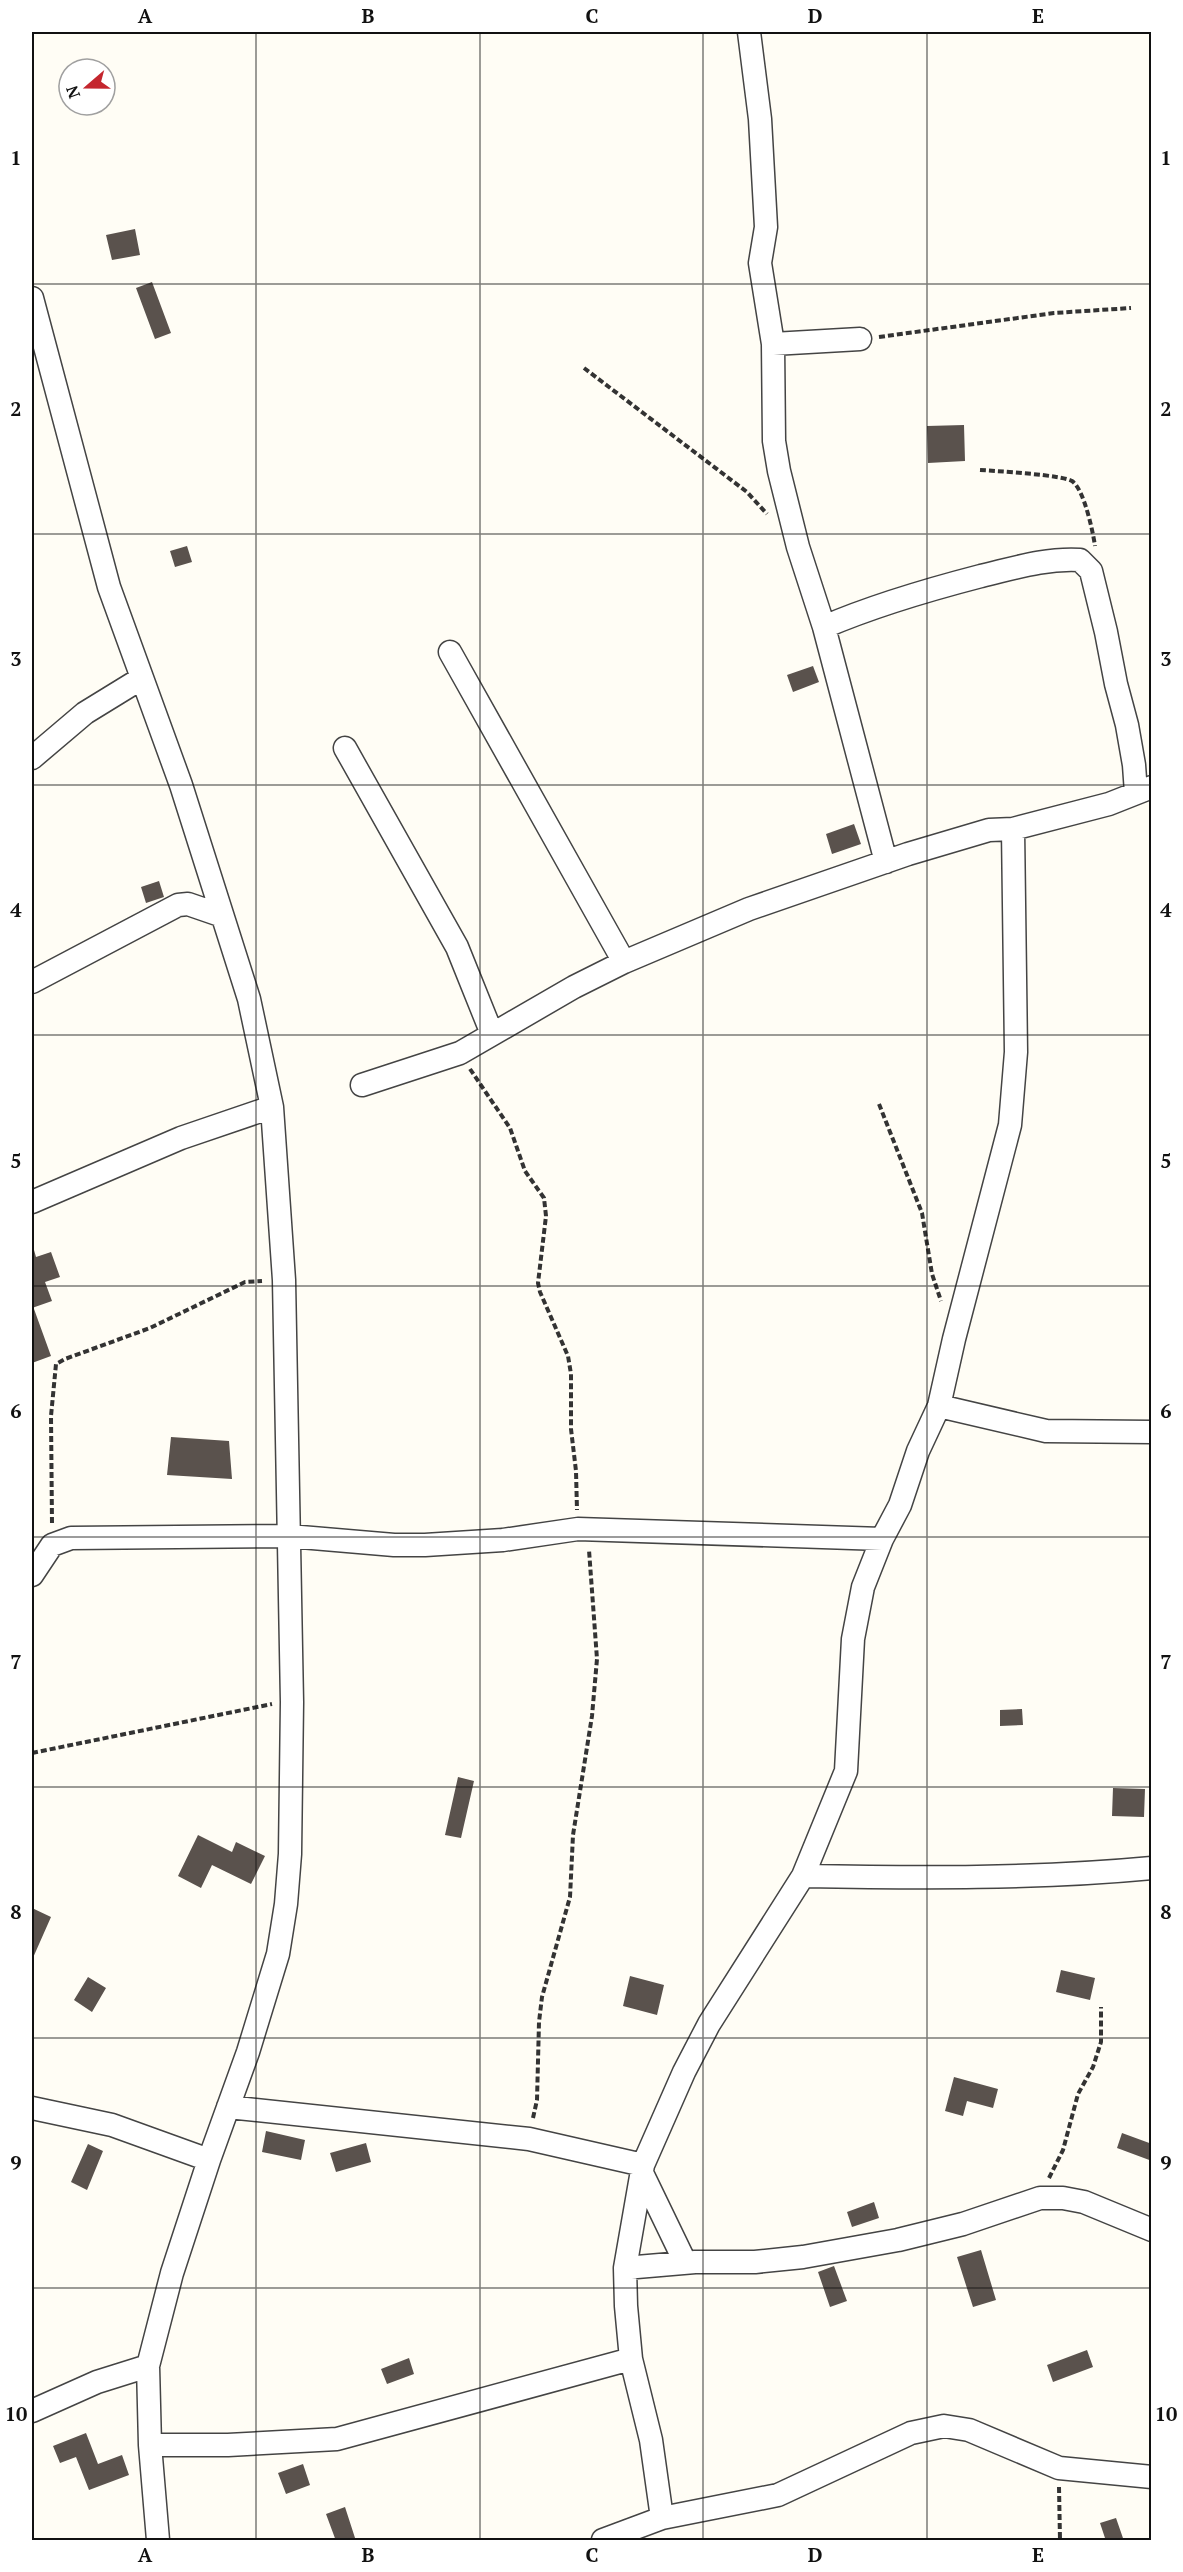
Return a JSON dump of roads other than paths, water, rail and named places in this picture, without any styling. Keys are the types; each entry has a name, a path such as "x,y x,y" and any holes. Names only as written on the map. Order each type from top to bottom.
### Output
{"street":[{"path":"749,32 760,118 766,227 760,263 773,344 774,441 778,471 798,547 824,627 886,862"},
{"path":"32,298 109,587 181,785 220,915 249,999 272,1107 284,1280 292,1702 290,1854 280,1944 248,2052 172,2273 148,2366 150,2445 158,2541"},
{"path":"773,344 860,339"},
{"path":"362,1085 460,1053 573,987 624,962 749,909 886,862 989,830 1013,830 1109,804 1144,790 1134,765 1127,725 1091,571 1080,560 1047,559 926,590 862,611 824,627"},
{"path":"450,652 624,962"},
{"path":"32,758 85,713 142,678"},
{"path":"345,748 457,947 492,1034"},
{"path":"662,2518 651,2440 631,2359 625,2268 643,2169 684,2072 704,2034 803,1876 846,1771 853,1639 863,1587 882,1539 900,1506 918,1451 939,1406 1010,1125 1016,1041 1013,830"},
{"path":"32,982 178,905 188,904 220,915"},
{"path":"32,1202 181,1138 272,1107"},
{"path":"939,1406 1046,1431 1152,1432"},
{"path":"32,1575 52,1545 71,1538 289,1536 394,1545 425,1545 503,1540 578,1529 882,1539"},
{"path":"803,1876 903,1878 1084,1874 1152,1868"},
{"path":"228,2107 529,2139 643,2169"},
{"path":"32,2108 112,2125 209,2160"},
{"path":"643,2169 685,2262"},
{"path":"625,2268 685,2262 755,2262 898,2240 963,2224 1040,2198 1063,2198 1084,2202 1150,2228"},
{"path":"150,2445 228,2445 337,2439 631,2359"},
{"path":"32,2411 97,2382 148,2366"},
{"path":"603,2541 662,2518 778,2495 911,2433 944,2426 969,2430 1059,2468 1152,2477"}]}
